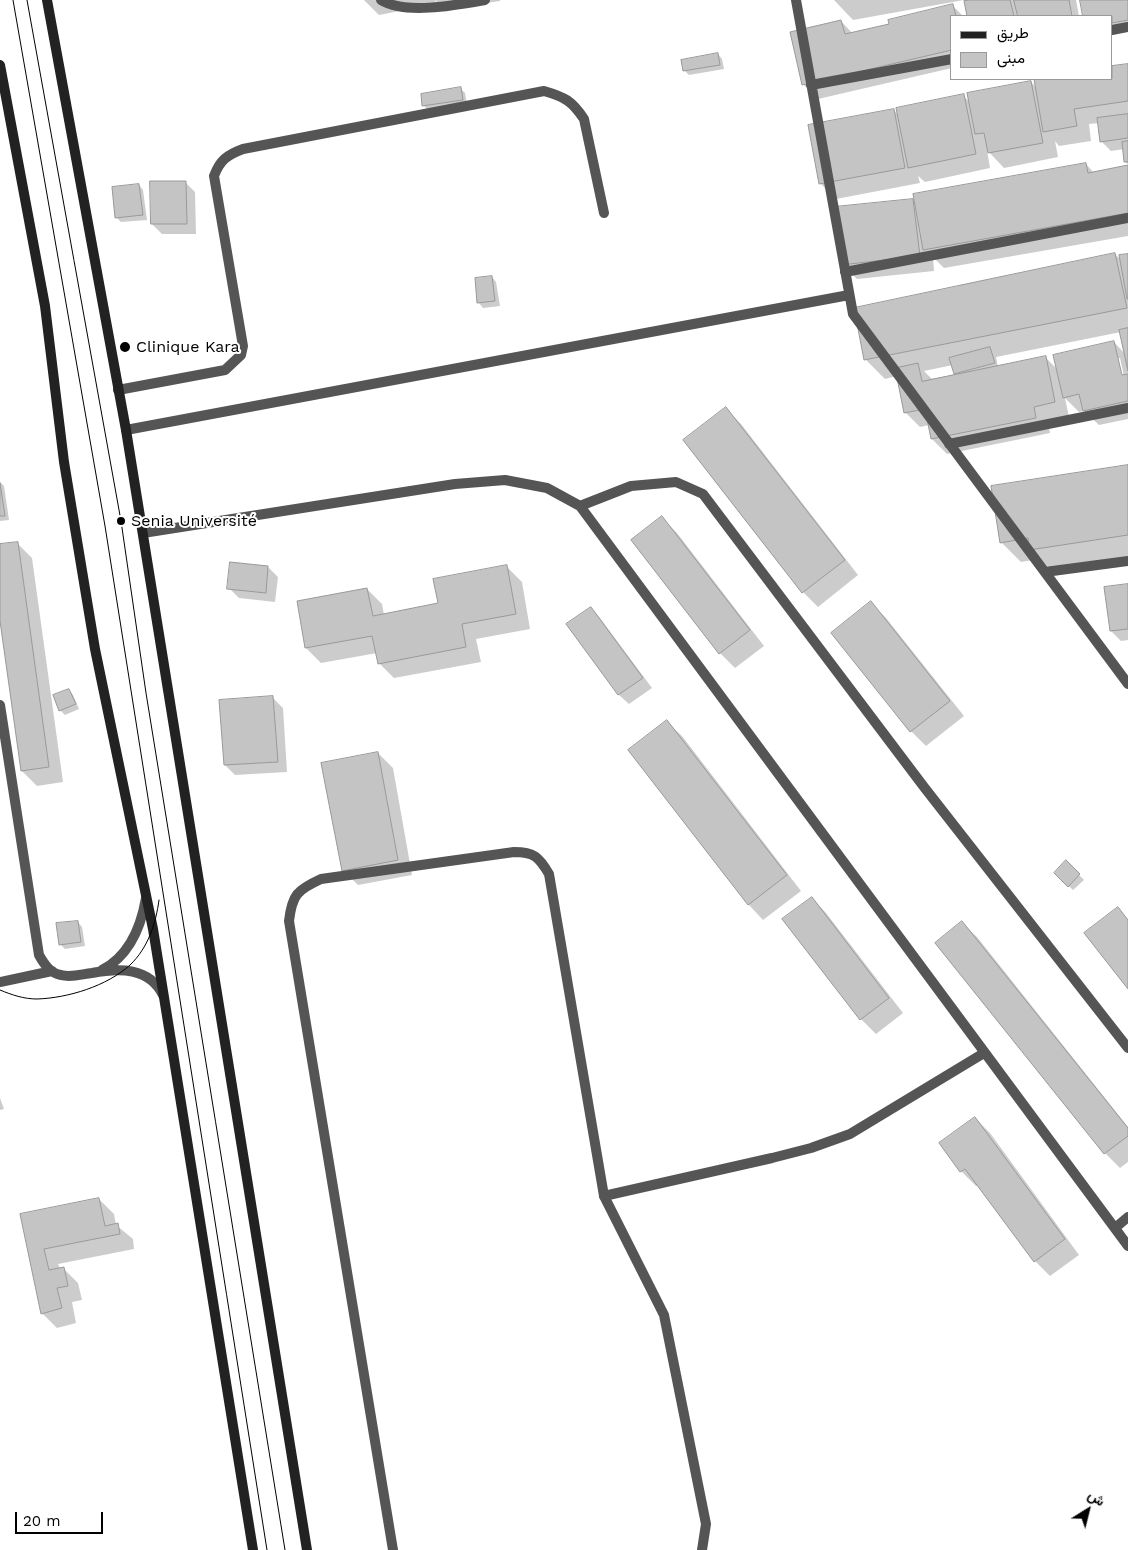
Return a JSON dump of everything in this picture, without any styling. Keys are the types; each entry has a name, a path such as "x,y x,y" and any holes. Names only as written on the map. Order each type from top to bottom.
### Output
{"main road":[{"path":"47,0 126,430 307,1550"},
{"path":"0,65 45,306 64,462 95,649 146,898 163,995 253,1550"}],"street":[{"path":"381,0 389,5 409,8 485,0"},
{"path":"796,0 852,314 1128,684"},
{"path":"1113,30 1128,27"},
{"path":"811,85 950,59"},
{"path":"118,390 225,370 241,355 243,346 214,176 220,162 228,154 243,149 544,91 564,97 577,108 584,119 604,213"},
{"path":"845,272 1128,218"},
{"path":"126,430 849,295"},
{"path":"949,444 1128,408"},
{"path":"143,533 455,484 505,480 547,488 580,506 1128,1246"},
{"path":"580,506 631,486 676,482 703,494 924,787 1128,1048"},
{"path":"1044,572 1128,560"},
{"path":"0,705 39,955 52,971 60,975 71,976 122,971 143,974 157,983 163,995"},
{"path":"392,1550 289,921 291,902 302,888 321,879 514,852 528,852 540,859 549,874 604,1196 664,1315 706,1524 702,1550"},
{"path":"99,972 112,965 122,956 138,929 146,898"},
{"path":"0,982 52,971"},
{"path":"604,1196 772,1158 811,1148 850,1134 984,1053"},
{"path":"1115,1228 1128,1216"}],"building":[{"path":"1010,0 1014,15 967,15 964,1"},
{"path":"1014,0 1069,0 1072,15 1018,15"},
{"path":"1080,0 1128,0 1128,20 1113,23 1113,15 1083,15"},
{"path":"953,4 956,15 950,15 950,50 802,85 790,32 841,20 845,34 889,24 888,20"},
{"path":"718,53 720,65 683,71 681,60"},
{"path":"1128,64 1128,101 1074,109 1077,126 1043,132 1034,80 1113,80 1113,66"},
{"path":"1031,81 1043,143 988,153 984,133 975,134 967,93"},
{"path":"461,87 463,100 422,106 421,94"},
{"path":"964,94 976,154 908,168 896,108"},
{"path":"894,109 905,168 819,184 808,125"},
{"path":"1128,114 1128,138 1100,142 1097,118"},
{"path":"1128,141 1128,162 1124,162 1122,142"},
{"path":"1086,163 1088,173 1128,165 1128,213 923,250 913,194"},
{"path":"150,181 186,181 187,224 151,224"},
{"path":"139,184 143,215 115,218 112,187"},
{"path":"913,199 920,256 841,265 834,207"},
{"path":"1115,253 1127,308 864,360 854,308"},
{"path":"1128,254 1128,299 1127,299 1119,255"},
{"path":"492,276 495,301 477,303 475,278"},
{"path":"1128,328 1128,371 1119,330"},
{"path":"1114,341 1122,375 1128,374 1128,401 1083,411 1079,394 1063,398 1053,355"},
{"path":"990,347 995,363 954,374 949,358"},
{"path":"1046,356 1055,402 1034,407 1036,418 931,439 925,409 904,413 895,368 918,363 922,381"},
{"path":"726,407 845,560 802,593 683,440"},
{"path":"1128,465 1128,535 1029,550 1028,538 1000,543 991,486"},
{"path":"0,483 5,516 0,516"},
{"path":"662,516 750,630 719,654 631,540"},
{"path":"18,542 49,767 21,771 0,621 0,544"},
{"path":"230,562 268,566 266,593 227,589"},
{"path":"507,565 516,614 462,624 466,647 378,664 372,636 305,648 297,601 367,588 373,616 438,603 433,579"},
{"path":"1128,584 1128,629 1110,631 1104,587"},
{"path":"871,601 950,701 910,732 831,633"},
{"path":"591,607 643,678 618,695 566,624"},
{"path":"69,689 76,704 59,711 53,695"},
{"path":"273,696 278,762 224,765 219,700"},
{"path":"667,720 787,875 748,905 628,750"},
{"path":"378,752 398,860 342,871 321,763"},
{"path":"1066,860 1080,874 1068,887 1054,873"},
{"path":"812,897 889,998 860,1020 782,919"},
{"path":"1118,907 1128,920 1128,989 1084,933"},
{"path":"78,921 81,942 59,945 56,923"},
{"path":"962,921 1128,1128 1128,1136 1104,1154 935,943"},
{"path":"975,1117 1065,1239 1034,1262 965,1169 960,1172 939,1143"},
{"path":"99,1198 105,1226 118,1223 120,1234 44,1249 49,1270 64,1267 68,1286 57,1288 62,1308 41,1314 20,1214"}],"tram line":[{"path":"13,0 105,526 267,1550"},
{"path":"27,0 121,521 146,693 285,1550"},
{"path":"0,990 27,998 49,998 74,993 99,985 110,979 130,965 142,951 150,935 159,900"}],"place":[{"name":"Clinique Kara","path":"125,347"},
{"name":"Senia Université","path":"121,521"}]}
